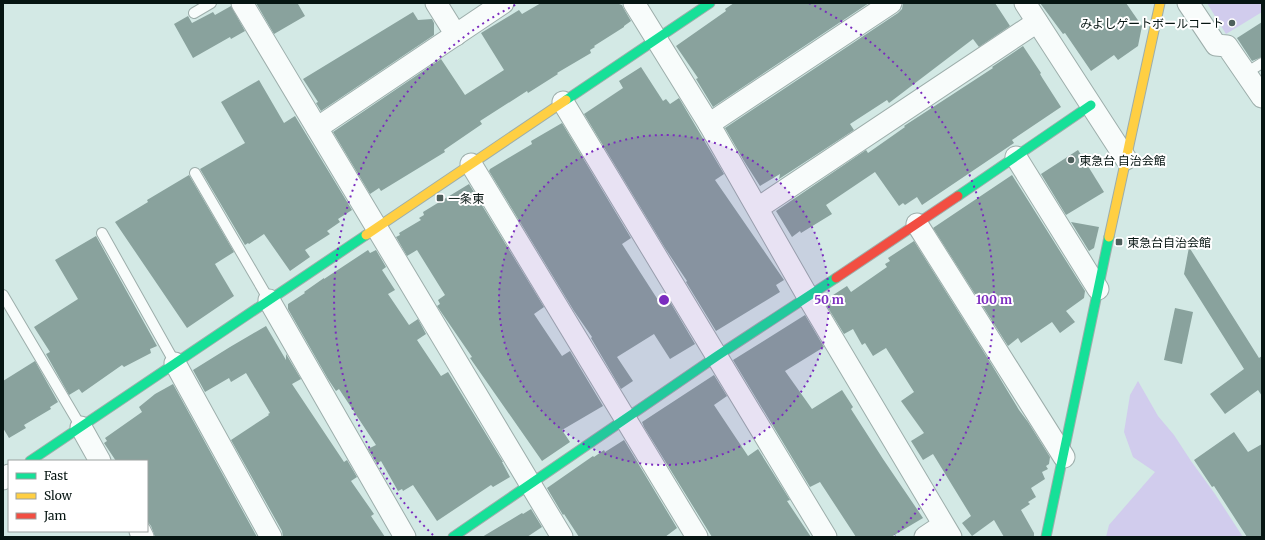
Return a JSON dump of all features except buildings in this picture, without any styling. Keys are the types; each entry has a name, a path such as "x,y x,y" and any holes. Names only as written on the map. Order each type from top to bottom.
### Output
{"street":[{"path":"242,3 562,537"},
{"path":"436,3 456,35"},
{"path":"317,128 503,3"},
{"path":"634,3 709,124 808,297 947,531 926,537"},
{"path":"32,460 710,3"},
{"path":"709,124 891,3"},
{"path":"1025,3 1126,159"},
{"path":"1046,537 1160,3"},
{"path":"1188,3 1216,45 1227,46 1254,68 1262,97"},
{"path":"758,208 1037,22"},
{"path":"563,102 826,537"},
{"path":"454,537 717,356 917,224 1091,105"},
{"path":"1016,157 1098,289"},
{"path":"471,164 697,537"},
{"path":"917,224 1064,457"},
{"path":"269,300 405,537"},
{"path":"175,363 271,537"},
{"path":"81,427 99,460"}],"lane":[{"path":"194,13 211,3"},
{"path":"195,173 269,300"},
{"path":"102,233 175,363"},
{"path":"3,295 81,427"}],"shaded area":[{"name":"みよしゲートボールコート","path":"1207,3 1262,3 1262,12 1226,34"},
{"path":"1138,381 1158,416 1174,435 1243,537 1106,537 1109,525 1155,472 1133,457 1124,432 1130,395"}],"traffic: fast":[{"path":"566,100 710,3"},
{"path":"958,196 1091,105"},
{"path":"31,460 366,235"},
{"path":"1046,537 1109,237"},
{"path":"453,537 717,356 836,278"}],"traffic: slow":[{"path":"1109,237 1160,3"},
{"path":"366,235 566,100"}],"traffic: jam":[{"path":"836,278 958,196"}],"place":[{"name":"みよしゲートボールコート","path":"1232,23"},
{"name":"東急台 自治会館","path":"1071,160"},
{"name":"一条東","path":"440,198"},
{"name":"東急台自治会館","path":"1119,242"}]}
